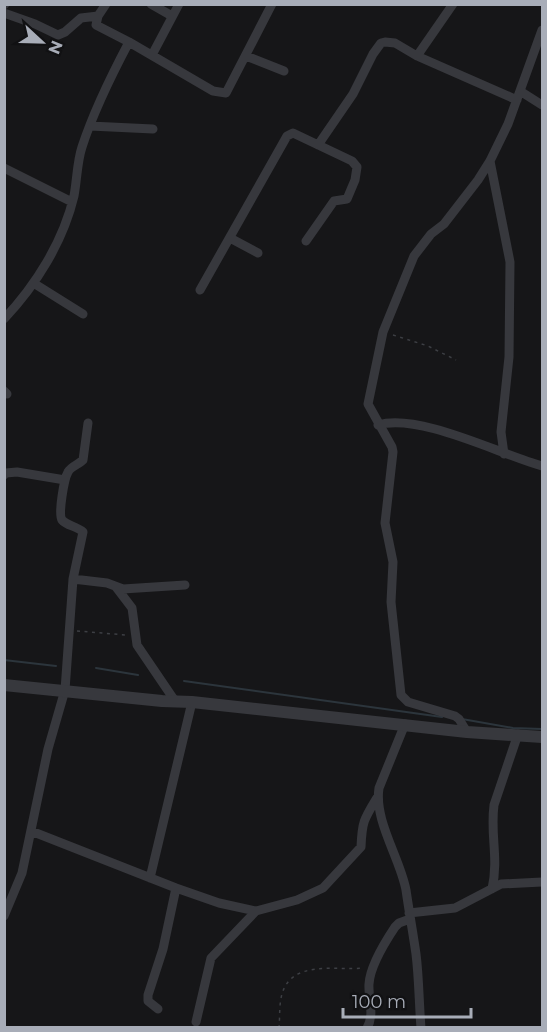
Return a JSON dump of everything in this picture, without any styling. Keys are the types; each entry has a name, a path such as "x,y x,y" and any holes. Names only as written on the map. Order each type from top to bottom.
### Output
{"street":[{"path":"106,4 95,22 96,25 213,91 226,93 272,4"},
{"path":"151,4 172,16"},
{"path":"152,55 179,4"},
{"path":"417,57 453,4"},
{"path":"4,13 58,35 81,18 98,16"},
{"path":"467,732 455,716 408,702 401,694 391,602 393,562 385,523 393,452 368,404 383,332 414,256 431,234 444,224 490,161 508,123 543,30"},
{"path":"4,319 35,284 52,253 72,202 80,154 90,126 102,94 129,42"},
{"path":"318,145 353,94 373,54 381,43 385,42 395,43 417,57 543,105"},
{"path":"246,56 284,71"},
{"path":"90,126 153,129"},
{"path":"200,290 287,136 293,133 355,163 356,180 347,199 334,201 306,241"},
{"path":"490,161 510,262 508,357 501,432 504,454"},
{"path":"4,168 72,202"},
{"path":"230,238 258,253"},
{"path":"35,284 82,314"},
{"path":"378,425 403,422 426,426 543,466"},
{"path":"4,916 22,873 64,690 73,579 83,532 61,518 60,513 65,480 69,470 83,460 88,423"},
{"path":"4,476 6,473 17,472 65,480"},
{"path":"73,579 96,581 123,589 185,585"},
{"path":"116,587 132,608 137,645 175,701"},
{"path":"4,685 192,702 467,732 543,737"},
{"path":"150,878 192,702"},
{"path":"405,724 379,788 378,796 389,841 401,870 416,954 422,1028"},
{"path":"492,889 496,868 494,805 518,734"},
{"path":"31,831 176,888 219,903 256,911 297,900 323,888 361,847 360,831 364,819 378,796"},
{"path":"368,1028 371,1016 369,984 375,966 399,923 409,916 455,908 501,884 543,882"},
{"path":"158,1009 148,1001 148,995 163,949 176,888"},
{"path":"196,1022 211,958 256,911"}],"path":[{"path":"383,332 428,346 456,360"},
{"path":"68,630 136,635"},
{"path":"279,1028 283,993 293,978 307,970 325,967 352,969 375,966"}],"waterway":[{"path":"4,660 56,666"},
{"path":"96,668 138,675"},
{"path":"184,681 442,717"},
{"path":"462,719 513,728 542,729"}]}
